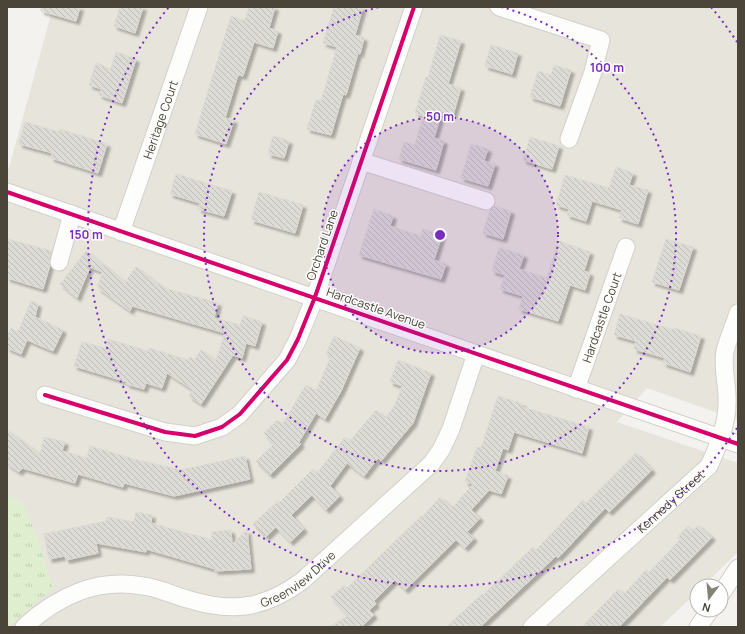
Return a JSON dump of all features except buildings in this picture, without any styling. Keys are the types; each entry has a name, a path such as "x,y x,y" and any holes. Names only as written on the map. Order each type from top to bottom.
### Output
{"street":[{"name":"Heritage Court","path":"121,232 199,7"},
{"name":"Orchard Lane","path":"44,395 165,432 195,436 222,427 240,414 287,360 298,339 315,297 414,7"},
{"path":"499,7 601,40 594,72 569,138"},
{"path":"361,161 486,201"},
{"name":"Hardcastle Avenue","path":"7,192 738,444"},
{"path":"59,262 72,214"},
{"name":"Hardcastle Court","path":"576,389 626,247"},
{"name":"Kennedy Street","path":"532,627 710,466 721,438 726,418 728,397 724,374 725,352 738,313"},
{"name":"Greenview Drive","path":"24,627 57,601 72,594 108,584 126,584 156,588 193,601 223,608 258,604 290,590 308,576 431,464 446,441 451,429 476,354"},
{"path":"729,582 738,568"},
{"path":"698,627 704,618"}],"shaded area":[{"path":"53,7 738,7 738,420 647,388 617,422 738,463 738,552 711,578 689,578 689,600 660,627 7,627 7,167 9,168"}],"green space":[{"path":"7,495 23,503 38,539 53,588 8,627"}],"cycle path":[{"path":"45,395 165,432 195,436 222,427 240,414 287,360 298,339 315,297 414,7"},
{"path":"7,192 738,444"}]}
